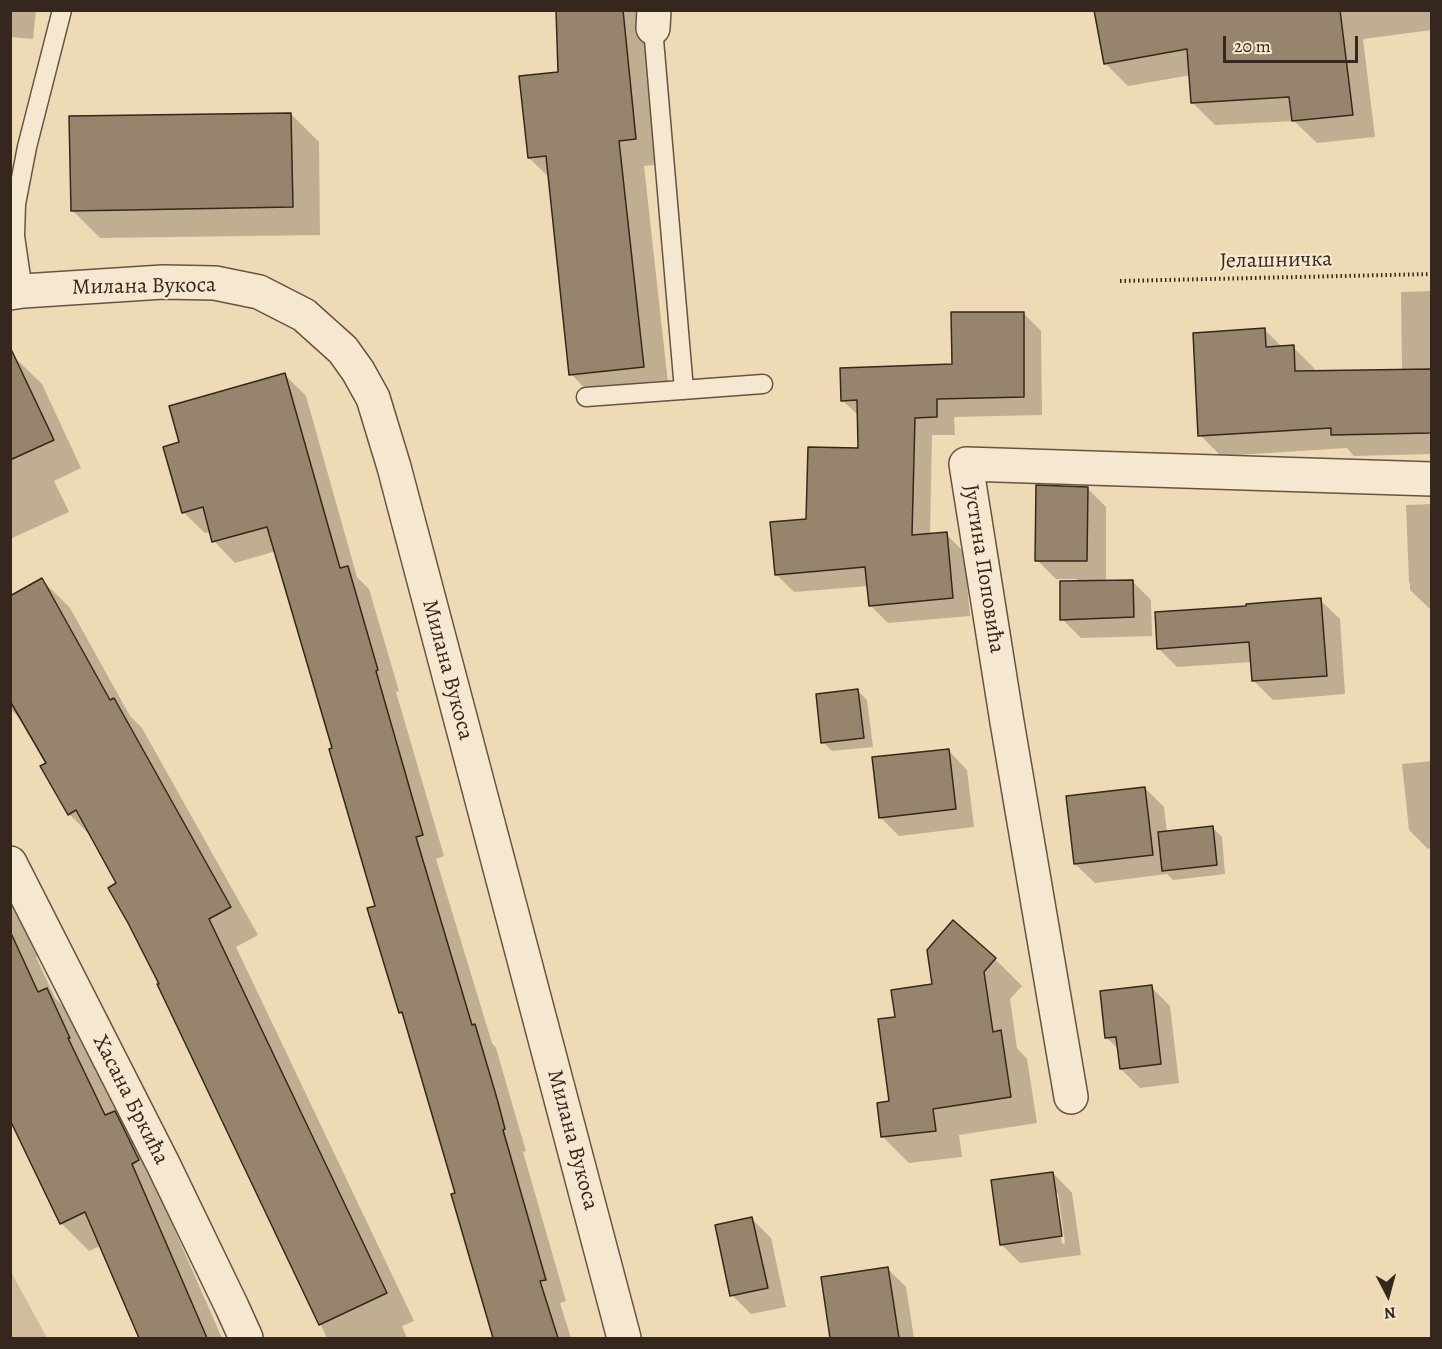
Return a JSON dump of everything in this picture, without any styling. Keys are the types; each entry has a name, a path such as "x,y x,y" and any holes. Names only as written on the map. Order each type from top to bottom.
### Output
{"street":[{"name":"Милана Вукоса","path":"17,292 174,282 215,283 260,292 304,315 343,350 358,371 373,398 394,467 624,1338"},
{"name":"Јустина Поповића","path":"1071,1097 966,464 1431,479"},
{"name":"Хасана Бркића","path":"10,863 168,1174 246,1338"}],"lane":[{"path":"17,292 16,204 27,147 62,10"},
{"path":"654,19 684,390"},
{"path":"586,397 763,384"}],"path":[{"name":"Јелашничка","path":"1120,281 1431,274"}],"shaded area":[{"path":"11,1272 47,1338 11,1338"}],"building":[{"path":"556,10 623,10 636,139 619,141 644,367 569,375 546,156 528,158 519,76 558,72"},
{"path":"1094,10 1340,10 1353,115 1292,121 1289,97 1191,103 1187,49 1104,64"},
{"path":"291,113 293,207 71,211 69,116"},
{"path":"951,312 1024,312 1024,397 937,399 937,417 915,418 912,535 947,532 953,598 869,606 865,567 775,575 770,522 806,519 808,447 858,448 857,400 841,401 840,368 952,364"},
{"path":"1265,328 1266,347 1294,345 1295,371 1431,369 1431,433 1331,435 1331,428 1198,436 1193,333"},
{"path":"10,347 54,440 10,460"},
{"path":"285,373 340,568 348,566 378,670 376,671 423,835 416,837 472,1025 475,1024 498,1102 505,1129 503,1130 546,1280 540,1281 558,1338 493,1338 451,1194 455,1193 402,1012 399,1013 367,908 375,906 329,749 332,748 267,527 212,542 203,507 182,513 163,447 179,442 169,406"},
{"path":"1036,485 1088,487 1087,561 1035,561"},
{"path":"42,578 110,700 114,698 231,907 209,919 387,1293 319,1325 157,984 159,984 108,888 116,883 76,810 68,815 40,766 46,763 10,701 10,596"},
{"path":"1133,580 1134,617 1060,620 1060,581"},
{"path":"1321,598 1327,676 1252,681 1249,642 1157,649 1155,612"},
{"path":"858,689 864,738 821,743 816,694"},
{"path":"949,749 956,809 879,818 872,757"},
{"path":"1145,787 1153,855 1074,864 1066,796"},
{"path":"1213,826 1217,865 1162,871 1158,832"},
{"path":"953,920 996,958 984,972 993,1032 1001,1030 1011,1097 933,1109 936,1131 881,1137 877,1103 889,1101 878,1019 895,1017 891,990 932,984 927,950"},
{"path":"10,931 38,992 47,988 105,1115 115,1111 139,1160 132,1164 207,1338 139,1338 85,1212 60,1224 10,1120"},
{"path":"1152,985 1161,1064 1120,1069 1116,1037 1105,1038 1100,991"},
{"path":"1053,1172 1062,1236 1000,1245 991,1180"},
{"path":"752,1217 768,1288 730,1296 715,1225"},
{"path":"888,1267 899,1338 830,1338 821,1277"}]}
